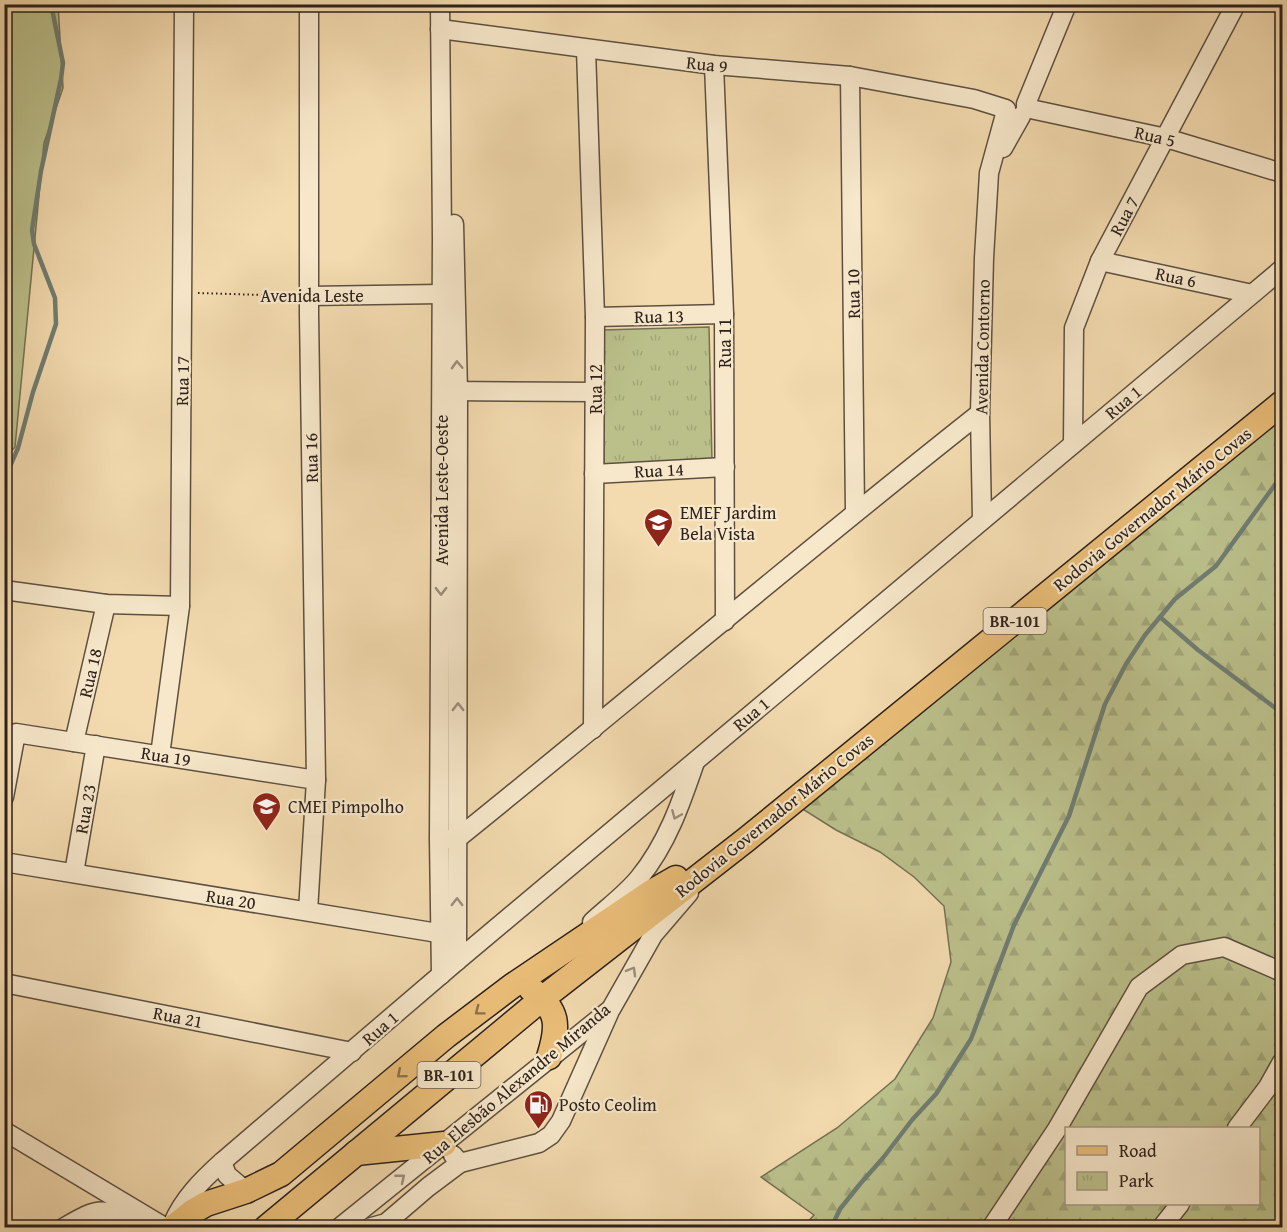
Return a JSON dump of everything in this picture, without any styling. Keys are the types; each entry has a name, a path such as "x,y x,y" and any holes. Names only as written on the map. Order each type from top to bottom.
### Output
{"main road":[{"name":"Rodovia Governador Mário Covas","path":"266,1227 543,998 747,839 1282,403"},
{"path":"171,1227 206,1204 246,1191 281,1174 446,1036 512,986 650,893 747,839"},
{"path":"512,986 530,988 543,998 555,1016 555,1037 549,1057"},
{"path":"356,1153 444,1144"}],"street":[{"name":"Rua 17","path":"160,755 180,606 184,4"},
{"name":"Rua 16","path":"308,912 316,780 309,296 309,4"},
{"name":"Avenida Leste-Oeste","path":"440,4 446,30 455,296 450,391 448,934 441,975"},
{"name":"Avenida Leste-Oeste","path":"450,391 440,294 446,30 452,4"},
{"path":"1056,4 1059,24"},
{"name":"Avenida Contorno","path":"982,520 980,413 989,173 1015,106 1035,79 1067,4"},
{"name":"Rua 7","path":"1073,444 1074,328 1100,261 1236,4"},
{"name":"Rua 9","path":"446,30 714,65 850,76 974,99 991,98 1015,106"},
{"name":"Rua 12","path":"586,49 595,317 593,729"},
{"name":"Rua 11","path":"714,65 724,314 725,621"},
{"name":"Rua 10","path":"850,76 855,511"},
{"name":"Rua 5","path":"1015,106 1167,138 1282,173"},
{"name":"Rua 6","path":"1100,261 1252,294"},
{"name":"Rua 1","path":"171,1227 176,1214 198,1184 222,1162 457,961 1282,269"},
{"name":"Avenida Leste","path":"309,296 440,294"},
{"name":"Rua 13","path":"595,317 724,314"},
{"path":"450,391 595,392"},
{"path":"449,839 593,729 855,511 980,413"},
{"name":"Rua 14","path":"594,474 724,467"},
{"path":"4,590 106,604 180,606"},
{"name":"Rua 18","path":"74,742 106,604"},
{"name":"Rua 19","path":"4,797 15,733 316,780"},
{"name":"Rua 23","path":"74,873 96,746"},
{"path":"551,960 638,879 656,855 675,818 696,761"},
{"name":"Rua 20","path":"4,862 448,934"},
{"name":"Rua Elesbão Alexandre Miranda","path":"339,1227 611,1009 653,935 716,862"},
{"name":"Avenida Leste-Oeste","path":"448,934 457,961"},
{"path":"991,1227 1057,1129 1139,987 1182,955 1224,947 1282,972"},
{"name":"Rua 21","path":"4,982 352,1052"},
{"path":"368,1227 386,1223 460,1163 539,1143 551,1135 561,1121 611,1009"},
{"path":"1238,1127 1268,1087 1282,1062"},
{"path":"4,1131 166,1227"},
{"path":"444,1144 460,1163"},
{"path":"222,1162 227,1175 246,1191"},
{"path":"1161,1227 1178,1205"},
{"path":"63,1227 89,1213 104,1211 140,1227"}],"path":[{"name":"Avenida Leste","path":"183,292 309,296"}],"green space":[{"path":"5,4 58,5 63,88 44,143 15,447 5,458"},
{"path":"709,327 712,461 604,464 602,330"},
{"path":"1282,407 1282,1227 803,1227 814,1215 761,1177 837,1128 895,1079 933,1018 951,962 944,906 914,877 880,852 836,830 793,803"}],"waterway":[{"path":"4,480 18,448 33,392 56,324 55,298 34,244 32,230 41,171 63,63 51,4"},
{"path":"831,1228 840,1209 936,1094 971,1039 1014,925 1069,816 1105,704 1126,664 1145,635 1175,599 1216,566 1282,475"},
{"path":"1160,617 1198,650 1282,713"}],"place":[{"name":"EMEF Jardim Bela Vista","path":"659,548"},
{"name":"CMEI Pimpolho","path":"267,832"},
{"name":"Posto Ceolim","path":"538,1130"}]}
